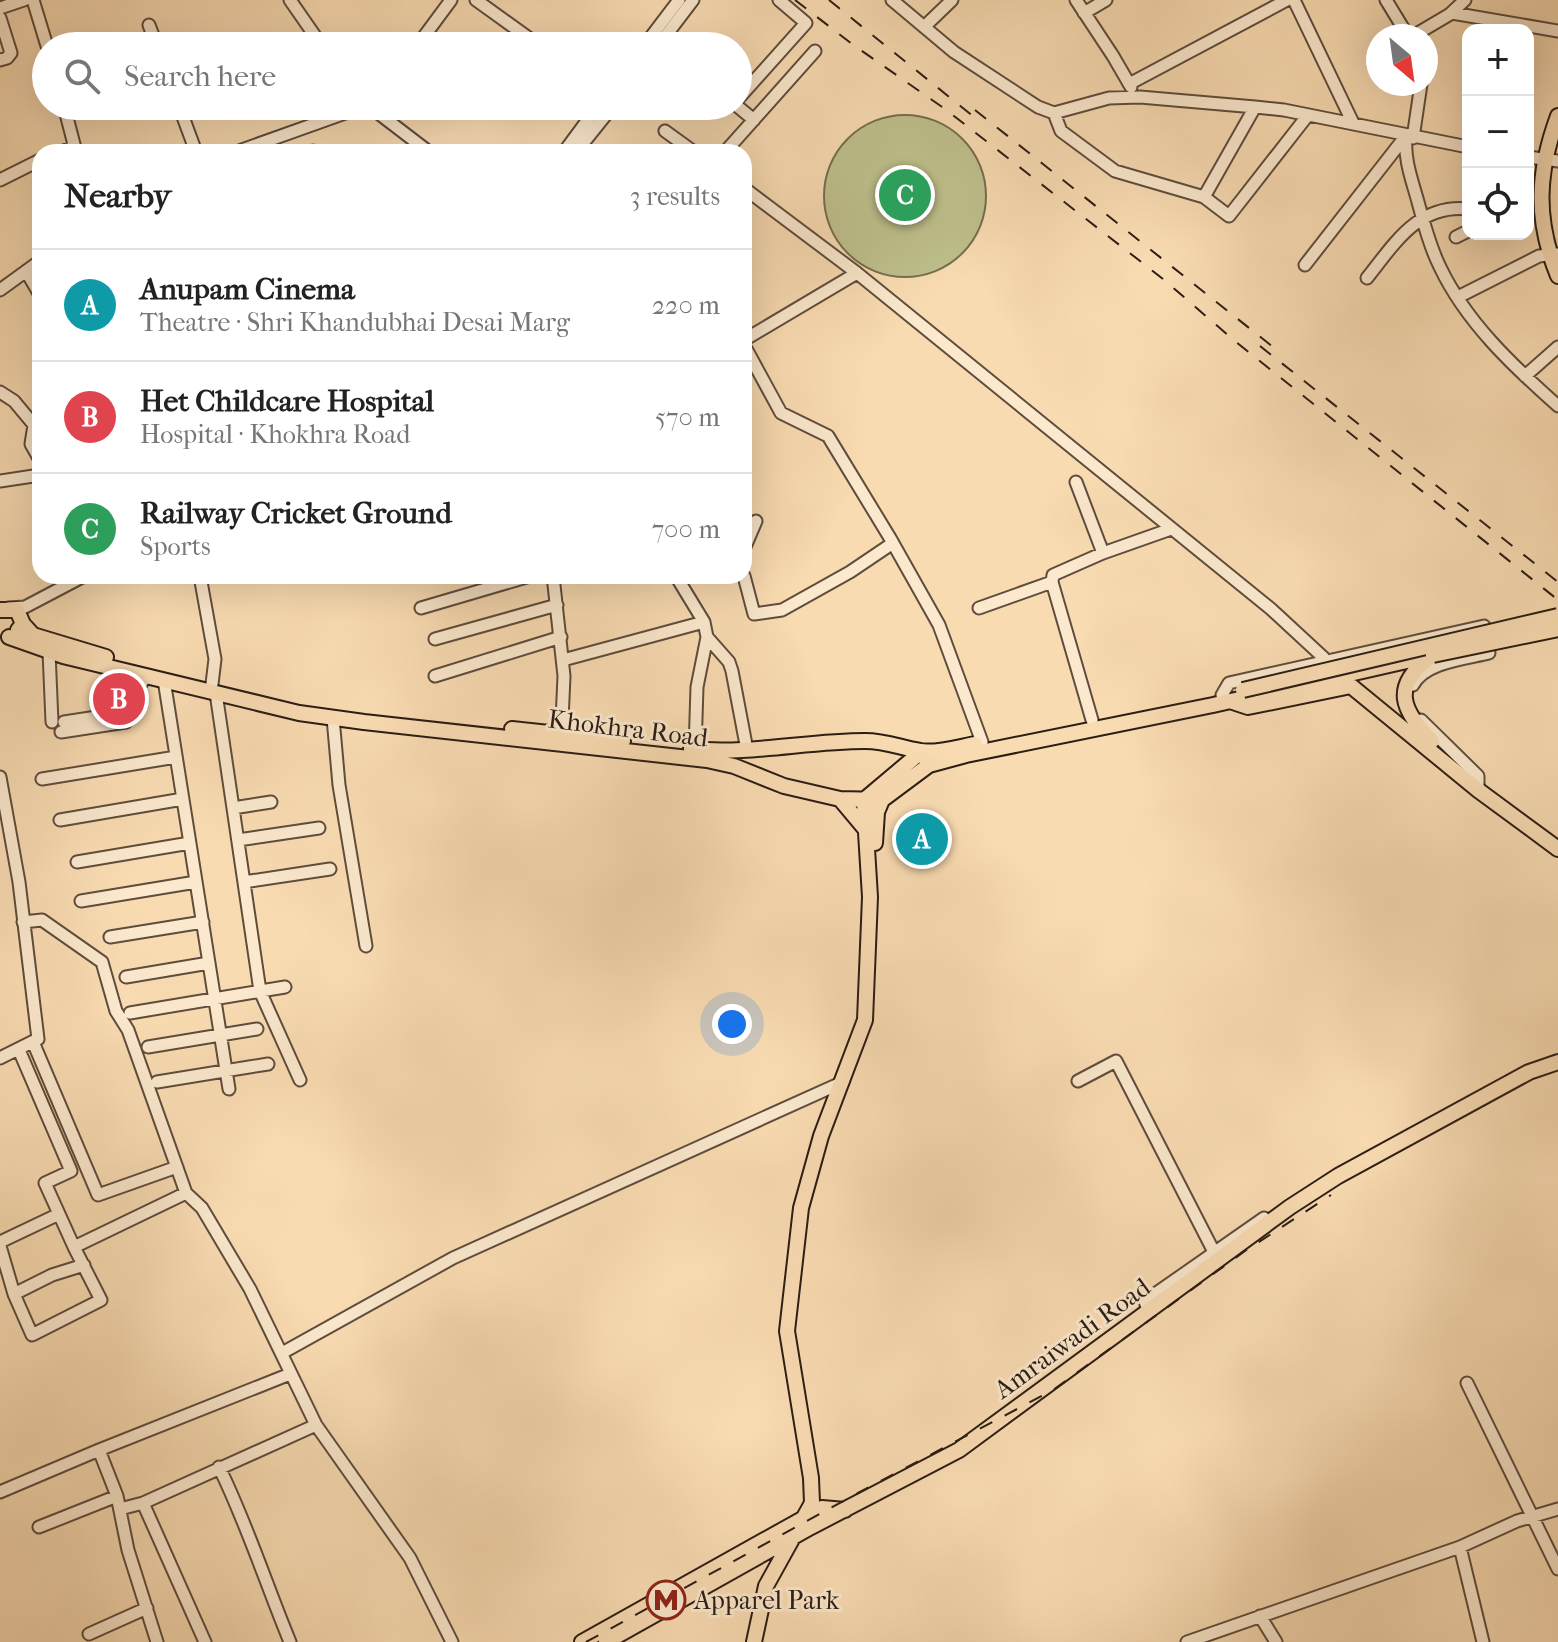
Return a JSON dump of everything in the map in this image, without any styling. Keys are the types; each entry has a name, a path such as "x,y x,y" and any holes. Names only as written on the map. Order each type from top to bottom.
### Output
{"main road":[{"path":"1558,116 1548,221 1558,276"},
{"path":"1552,160 1558,140"},
{"name":"Khokhra Road","path":"4,609 17,610 33,635 214,688 333,718 738,756 784,786 840,799 882,800 925,758 982,742 1244,694"},
{"path":"1244,694 1558,616"},
{"path":"4,637 23,621"},
{"path":"1244,694 1558,629"},
{"name":"Khokhra Road","path":"4,637 53,653 164,680 339,711 707,760 802,743 868,741 898,744 925,758 966,755 1222,698"},
{"path":"1433,655 1419,665 1407,682 1404,691 1406,709 1478,790"},
{"path":"1222,698 1248,707 1351,686 1478,790 1558,849"},
{"path":"845,1083 865,1020 870,897 864,800 925,758"},
{"path":"840,799 866,831"},
{"path":"822,1508 787,1331 801,1208 821,1136 871,1021 877,903 875,830 882,800"},
{"name":"Amraiwadi Road","path":"809,1522 845,1510 959,1450 1315,1191 1529,1072 1558,1062"},
{"path":"761,1642 772,1588 809,1522 813,1469"},
{"path":"822,1508 845,1510"},
{"path":"754,1642 766,1586 795,1537 822,1508"},
{"path":"582,1642 809,1522"},
{"path":"606,1642 795,1537"}],"street":[{"path":"0,8 24,0"},
{"path":"33,0 43,32"},
{"path":"290,0 312,32"},
{"path":"427,32 451,0"},
{"path":"476,0 521,32"},
{"path":"655,32 679,0"},
{"path":"662,32 686,0"},
{"path":"669,32 693,0"},
{"path":"752,83 806,23 779,0"},
{"path":"892,0 954,52 1038,107 1054,113 1109,98 1136,97 1255,107 1353,123 1462,146"},
{"path":"924,27 952,0"},
{"path":"1076,0 1136,97"},
{"path":"1084,13 1106,0"},
{"path":"1129,84 1287,0"},
{"path":"1294,0 1353,123"},
{"path":"1386,0 1403,24"},
{"path":"1432,24 1450,14 1465,0"},
{"path":"1450,14 1558,31"},
{"path":"0,18 11,53 0,60"},
{"path":"149,25 152,32"},
{"path":"732,144 815,51"},
{"path":"1419,96 1405,154 1438,265 1488,338 1558,406"},
{"path":"1204,197 1255,107"},
{"path":"1054,113 1061,131 1115,171 1204,197 1229,216 1308,115"},
{"path":"68,120 74,144"},
{"path":"184,120 193,144"},
{"path":"259,144 327,120"},
{"path":"386,120 418,144"},
{"path":"570,144 588,120"},
{"path":"580,144 597,120"},
{"path":"581,144 601,120"},
{"path":"665,131 683,144"},
{"path":"1305,265 1410,137"},
{"path":"0,180 32,164"},
{"path":"752,194 857,273 1271,609 1324,658"},
{"path":"1367,278 1405,230 1450,207 1462,208"},
{"path":"1456,237 1462,234"},
{"path":"1458,297 1539,256 1556,255"},
{"path":"0,290 32,267"},
{"path":"26,271 32,281"},
{"path":"752,338 857,273"},
{"path":"1525,376 1558,347"},
{"path":"752,358 781,413 828,436 893,543 939,625 982,742"},
{"path":"0,392 32,420"},
{"path":"0,481 32,476"},
{"path":"1076,482 1103,553"},
{"path":"752,530 756,521"},
{"path":"1092,720 1052,582 1053,575 1171,529"},
{"path":"746,584 754,614 782,610 850,572 893,543"},
{"path":"979,608 1052,582"},
{"path":"4,609 25,607 70,584"},
{"path":"201,584 215,659 214,688 260,991 300,1080"},
{"path":"421,608 503,584"},
{"path":"554,584 563,660 561,739"},
{"path":"681,584 704,622 707,637 697,687 695,750"},
{"path":"23,621 51,595"},
{"path":"435,639 557,605"},
{"path":"563,660 704,622"},
{"path":"1222,698 1229,683 1484,626 1489,653 1427,671 1417,678 1411,699 1413,710 1420,719 1478,776 1478,790"},
{"path":"435,676 561,637"},
{"path":"707,637 729,662 732,671 738,756"},
{"path":"53,653 59,724"},
{"path":"59,724 123,713 146,676"},
{"path":"164,680 229,1089"},
{"path":"333,718 339,785 366,946"},
{"path":"59,724 126,722"},
{"path":"42,779 176,757"},
{"path":"0,777 38,1039 0,1058"},
{"path":"60,820 183,799"},
{"path":"233,808 271,802"},
{"path":"238,840 319,828"},
{"path":"77,862 190,843"},
{"path":"244,882 330,869"},
{"path":"81,901 196,882"},
{"path":"23,922 42,920 102,962 116,1011 128,1030 186,1193 202,1208 242,1275 316,1425 410,1558 452,1642"},
{"path":"110,937 203,922"},
{"path":"126,977 209,963"},
{"path":"130,1013 285,987"},
{"path":"148,1047 257,1029"},
{"path":"33,1042 98,1195 177,1167"},
{"path":"19,1050 71,1171 45,1183 101,1300 32,1335 2,1263 0,1244 59,1214"},
{"path":"1078,1081 1116,1061 1214,1252"},
{"path":"157,1082 268,1064"},
{"path":"282,1353 453,1258 845,1083"},
{"path":"1148,1311 1145,1301 1310,1186 1315,1191"},
{"path":"74,1247 186,1193"},
{"path":"14,1294 52,1275 84,1265"},
{"path":"0,1492 290,1374"},
{"path":"1467,1383 1558,1569"},
{"path":"120,1509 143,1503 316,1425"},
{"path":"99,1450 117,1496 128,1550 157,1642"},
{"path":"219,1467 243,1517 290,1642"},
{"path":"39,1527 117,1496"},
{"path":"143,1503 205,1642"},
{"path":"1187,1642 1460,1547 1532,1516 1558,1509"},
{"path":"1460,1547 1483,1642"},
{"path":"89,1634 147,1608"},
{"path":"1260,1616 1276,1642"}],"green space":[{"path":"905,115 936,121 962,139 980,165 986,196 980,227 962,253 936,271 905,277 874,271 848,253 830,227 824,196 830,165 848,139 874,121"}],"railway":[{"path":"795,0 945,109 1163,279 1236,342 1558,600"},
{"path":"829,0 979,121"},
{"path":"975,110 1273,347"},
{"path":"1260,346 1558,582"},
{"path":"586,1642 1053,1390 1245,1251 1331,1195"}],"place":[{"name":"Railway Cricket Ground","path":"905,195"},
{"name":"Het Childcare Hospital","path":"119,699"},
{"name":"Anupam Cinema","path":"922,839"},
{"name":"Apparel Park","path":"666,1600"}]}
